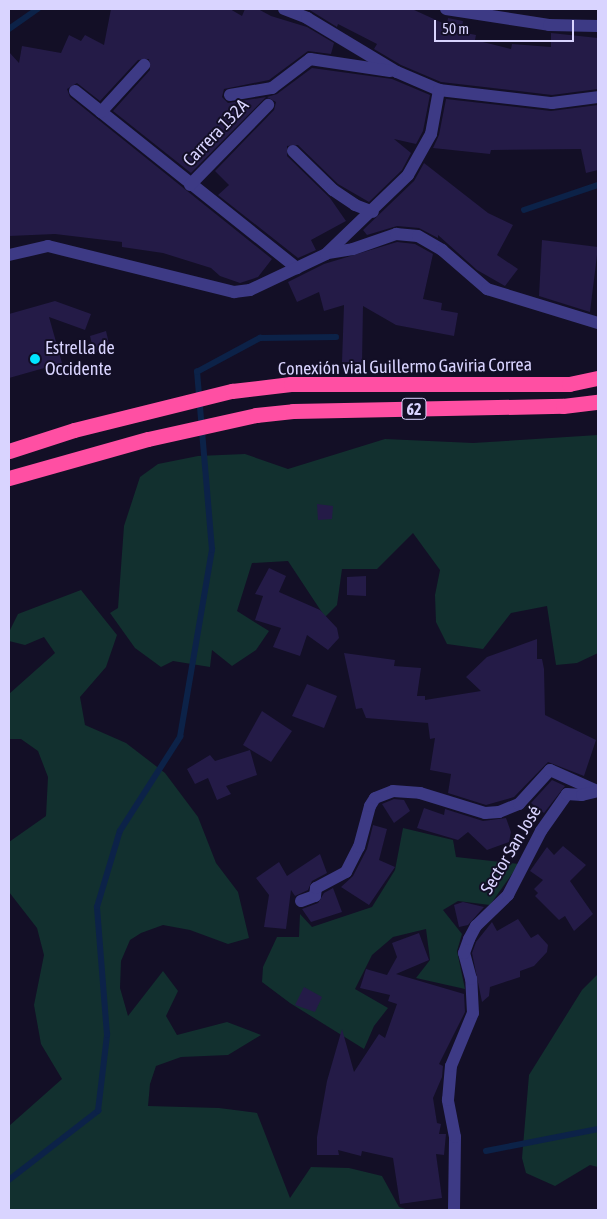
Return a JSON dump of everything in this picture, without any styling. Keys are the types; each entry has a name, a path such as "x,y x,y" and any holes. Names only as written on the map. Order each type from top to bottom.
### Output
{"highway":[{"name":"Conexión vial Guillermo Gaviria Correa","path":"9,451 143,412 232,391 291,384 550,384 598,378"},
{"name":"62","path":"9,478 148,439 231,419 293,411 554,406 598,402"}],"street":[{"path":"284,9 309,13 397,72 440,90 552,103 598,97"},
{"path":"446,9 549,25 598,26"},
{"path":"230,95 272,88 310,59 397,72"},
{"path":"101,112 144,65"},
{"path":"326,254 373,212 408,176 431,134 440,90"},
{"path":"75,91 190,185 297,268"},
{"name":"Carrera 132A","path":"190,185 268,105"},
{"path":"293,151 333,190 355,205 373,212"},
{"path":"9,255 48,246 234,292 250,290 326,254 353,249 396,234 418,236 442,250 487,288 598,323"},
{"path":"300,901 314,896 316,888 346,872 366,830 370,806 376,798 393,790 420,793 485,813 498,812 519,804 550,770 598,791"},
{"name":"Sector San José","path":"454,1210 455,1137 448,1100 451,1066 473,1013 471,979 464,953 466,946 476,926 508,895 541,831 567,794 582,795 598,791"}],"green space":[{"path":"598,435 598,653 577,663 556,665 547,606 511,613 483,649 447,644 436,622 435,595 440,570 413,533 377,569 342,569 337,605 325,617 288,561 252,563 237,611 269,631 256,650 232,666 212,650 210,667 173,661 161,667 135,648 110,613 118,608 124,526 140,477 158,464 198,456 245,454 288,469 385,439 473,443"},
{"path":"81,590 117,635 106,667 80,697 85,725 126,743 165,773 198,817 216,863 238,892 249,938 228,944 190,930 163,925 141,933 130,940 121,961 120,988 128,1016 163,971 178,991 166,1016 177,1035 227,1022 261,1035 228,1055 181,1057 156,1066 150,1084 148,1106 219,1108 257,1113 290,1198 311,1167 349,1168 382,1176 399,1207 409,1210 9,1210 9,1126 62,1079 41,1044 34,1005 44,955 37,928 9,892 9,842 46,816 48,777 38,751 21,739 9,739 9,694 55,653 44,637 25,645 9,641 9,632 18,614"},
{"path":"403,828 453,840 456,857 519,864 490,905 458,901 443,910 462,934 457,951 465,989 416,978 430,960 426,929 393,937 372,955 355,989 388,1008 374,1026 364,1049 290,1003 262,982 263,967 277,937 299,937 300,914 312,927 372,907 395,870"},
{"path":"598,974 598,1167 590,1165 555,1186 526,1173 522,1158 529,1075 582,990"}],"building":[{"path":"111,9 230,9 242,16 245,9 258,9 271,16 307,27 334,43 331,54 308,51 269,80 224,89 222,97 228,103 266,97 191,173 113,111 150,70 149,59 138,60 100,101 77,83 67,89 70,97 272,259 258,277 240,283 220,276 211,268 163,253 122,247 122,242 55,234 9,236 9,52 19,63 22,46 61,53 69,35 81,41 85,35 104,45"},
{"path":"308,9 412,9 447,25 448,18 463,21 461,32 476,35 475,40 511,49 512,44 551,47 551,33 598,38 598,89 552,95 441,82 401,65 374,49 377,44 338,24 337,27"},
{"path":"312,68 392,79 430,95 423,131 416,144 394,139 411,153 402,170 369,202 338,184 298,145 287,146 287,156 330,198 346,221 311,240 316,250 298,258 218,195 229,185 215,171 274,110 276,102 267,97 277,94"},
{"path":"446,99 551,111 598,105 598,170 586,173 581,149 491,150 490,154 433,148 439,135"},
{"path":"424,163 488,213 513,225 497,255 518,269 505,286 477,270 438,235 438,238 419,228 397,226 367,235 363,230 414,181"},
{"path":"542,240 598,247 590,312 539,296"},
{"path":"397,242 415,244 433,254 423,299 442,303 441,310 458,313 454,336 396,325 363,306 362,363 342,362 344,305 324,311 319,292 297,302 288,282 324,264"},
{"path":"55,301 91,314 85,330 49,317 62,363 9,378 9,314"},
{"path":"106,331 110,348 94,353 90,336"},
{"path":"317,504 333,506 332,519 318,520"},
{"path":"269,568 286,576 279,592 320,610 337,628 339,638 328,650 307,635 300,656 273,647 281,628 255,620 263,596 255,594"},
{"path":"366,576 366,596 347,595 347,577"},
{"path":"537,639 537,659 542,659 544,669 545,715 596,740 584,776 548,762 514,797 486,805 448,793 451,774 430,770 435,738 430,739 428,723 366,718 362,708 356,709 344,653 395,660 394,666 421,668 417,696 425,696 425,700 481,691 466,677 487,657"},
{"path":"307,684 337,696 324,728 292,716"},
{"path":"262,711 292,731 271,762 243,745"},
{"path":"250,750 257,775 226,786 231,794 217,800 208,778 195,784 187,769 210,755 215,761"},
{"path":"552,780 565,786 544,813 531,803"},
{"path":"394,799 404,800 410,811 394,823 382,804"},
{"path":"424,808 444,815 445,809 483,821 506,818 511,832 509,842 487,850 468,832 458,840 417,828"},
{"path":"373,825 387,829 379,860 395,867 369,905 341,887 353,876 367,849"},
{"path":"563,846 586,865 570,881 593,914 574,931 565,916 559,920 535,896 538,893 534,889 543,880 530,871 547,847 554,855"},
{"path":"320,854 327,873 312,881 308,890 295,896 291,890 286,929 264,927 269,895 256,878 279,862 287,876"},
{"path":"333,888 342,912 311,922 302,909 318,903 324,893"},
{"path":"463,902 484,907 468,925 459,927 454,905"},
{"path":"518,919 531,938 538,934 548,945 547,952 534,966 520,971 520,977 490,987 489,996 482,1002 472,953 476,942 492,922 497,931"},
{"path":"419,933 429,960 396,974 464,994 465,1012 439,1064 443,1066 442,1077 433,1098 437,1123 441,1124 439,1134 446,1134 444,1155 436,1154 442,1198 400,1204 393,1158 362,1151 361,1156 338,1150 339,1155 317,1155 317,1137 327,1081 342,1029 354,1072 379,1034 385,1038 397,1004 388,1001 390,995 360,988 366,969 387,975 397,957 392,943"},
{"path":"304,987 322,997 315,1012 295,1005"}],"waterway":[{"path":"9,29 38,9"},
{"path":"524,210 598,185"},
{"path":"9,1180 98,1111 107,1035 97,907 120,831 180,737 212,550 197,372 260,338 336,337"},
{"path":"486,1151 598,1129"}],"place":[{"name":"Estrella de Occidente","path":"35,359"}]}
